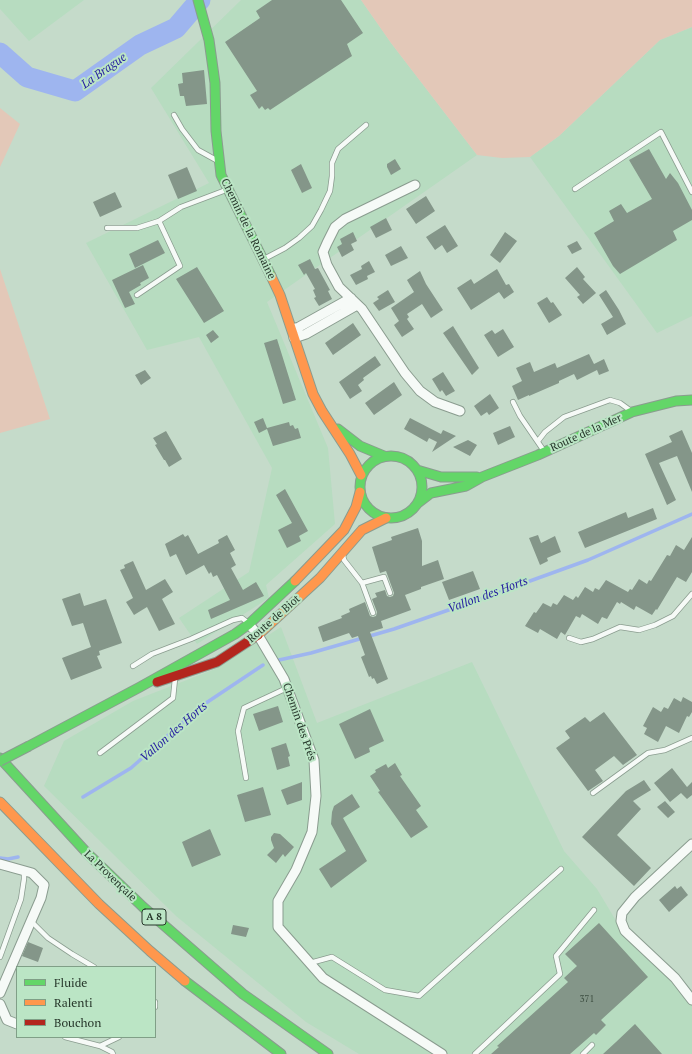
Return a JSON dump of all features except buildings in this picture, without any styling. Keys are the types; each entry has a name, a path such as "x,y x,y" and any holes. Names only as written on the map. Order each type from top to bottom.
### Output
{"main road":[{"name":"Chemin de la Romaine","path":"198,0 209,40 215,83 216,131 221,175 280,295 313,394 361,475"},
{"name":"Route de la Mer","path":"482,477 632,412 676,401 692,400"},
{"name":"Chemin de la Romaine","path":"332,425 360,446 384,456"},
{"path":"418,503 421,495 421,478 411,462 403,457 393,455 384,456 374,460 366,466 359,483 363,501 369,509 377,515 386,518 396,518 404,515 431,493 466,486 482,477"},
{"path":"417,470 441,477 482,477"},
{"name":"Route de Biot","path":"0,761 140,687 235,634 249,624 344,533 356,507 360,492"},
{"name":"Route de Biot","path":"140,687 175,677 217,662 258,636 320,578 343,548 362,530 386,518"},
{"name":"La Provençale","path":"0,758 87,853 143,907 243,994 328,1054"},
{"name":"A 8","path":"0,802 99,904 150,951 194,988 281,1054"}],"street":[{"path":"415,184 345,218 335,227 326,242 323,252 327,265 339,287 362,308 405,373 420,391 435,402 460,411"},
{"path":"293,334 299,327 354,301"},
{"name":"Chemin des Prés","path":"249,624 284,679 314,760 316,796 312,832 296,870 278,901 278,927 309,963"},
{"path":"692,844 635,897 622,913 621,921 625,931 675,978 692,1000"},
{"path":"0,864 32,873 44,885 41,898 0,993"},
{"path":"309,963 323,978 442,1054"},
{"path":"0,1004 7,1020 16,1024"}],"lane":[{"path":"174,115 182,129 198,150 219,162"},
{"path":"263,260 285,248 312,226 330,191 332,163 338,149 366,124"},
{"path":"575,189 661,132 692,192"},
{"path":"107,228 138,228 159,221 181,207 228,189"},
{"path":"137,295 180,266 159,221"},
{"path":"538,441 545,432 564,417 610,400 620,403 632,412"},
{"path":"513,402 520,416 545,451"},
{"path":"343,548 344,560 362,583 373,613"},
{"path":"362,583 384,577 390,593"},
{"path":"569,638 581,642 593,639 620,627 639,630 655,625 673,616 692,594"},
{"path":"133,666 152,654 191,639 233,620 242,618 249,624"},
{"path":"199,660 211,652 219,642"},
{"path":"100,753 173,698 175,677 193,664"},
{"path":"246,778 238,731 244,708 287,688"},
{"path":"594,793 648,753 665,750 692,738"},
{"path":"309,963 332,957 385,990 419,996 561,869"},
{"path":"0,957 21,899 24,870"},
{"path":"475,1054 560,974 556,956 594,910"},
{"path":"31,921 48,938 92,966"},
{"path":"69,1038 100,1046 113,1054"},
{"path":"100,1046 117,1038"},
{"path":"583,1054 592,1045"}],"shaded area":[{"path":"0,0 84,0 29,41 0,9"},
{"path":"241,0 361,0 391,43 477,155 267,302 328,448 335,524 266,585 269,598 197,644 179,618 249,572 272,468 199,337 147,350 86,243 209,183 151,88"},
{"path":"361,0 692,0 692,27 660,40 559,136 530,157 502,158 477,155 391,43"},
{"path":"692,27 692,316 657,333 530,157 559,136 660,40"},
{"path":"0,108 20,124 0,167"},
{"path":"0,269 50,419 0,433"},
{"path":"281,627 317,723 472,662 564,851 597,889 621,929 692,999 692,1054 359,1054 306,1022 176,916 44,786 64,741 133,701 215,669"}],"waterway":[{"name":"La Brague","path":"0,53 27,77 75,91 140,45 176,28 200,0"},
{"name":"Vallon des Horts","path":"279,660 311,653 394,629 483,598 588,560 692,514"},
{"name":"Vallon des Horts","path":"83,797 131,768 200,707 263,665"},
{"name":"Vallon des Horts","path":"0,858 8,859 18,857"}],"traffic: fast":[{"path":"198,0 209,40 215,83 216,131 221,175 271,276"},
{"path":"418,503 431,493 466,486 482,477 538,455 632,412 676,401 692,400"},
{"path":"338,429 360,446 384,456"},
{"path":"385,456 397,456 413,465 420,475 422,487 420,499 413,509 397,518 385,518 374,513 365,504 360,493 360,481 365,470 374,461 385,456"},
{"path":"417,470 441,477 477,477"},
{"path":"29,746 235,634 249,624 295,581"},
{"path":"0,761 29,746"},
{"path":"0,758 87,853 143,907 243,994 328,1054"},
{"path":"185,981 281,1054"}],"traffic: slow":[{"path":"271,276 280,295 313,394 322,411 350,454 361,475"},
{"path":"295,581 344,530 356,507 360,492"},
{"path":"258,635 320,578 362,530 386,518"},
{"path":"0,802 99,904 185,981"}],"traffic: jam":[{"path":"157,682 217,662 258,635"}]}
